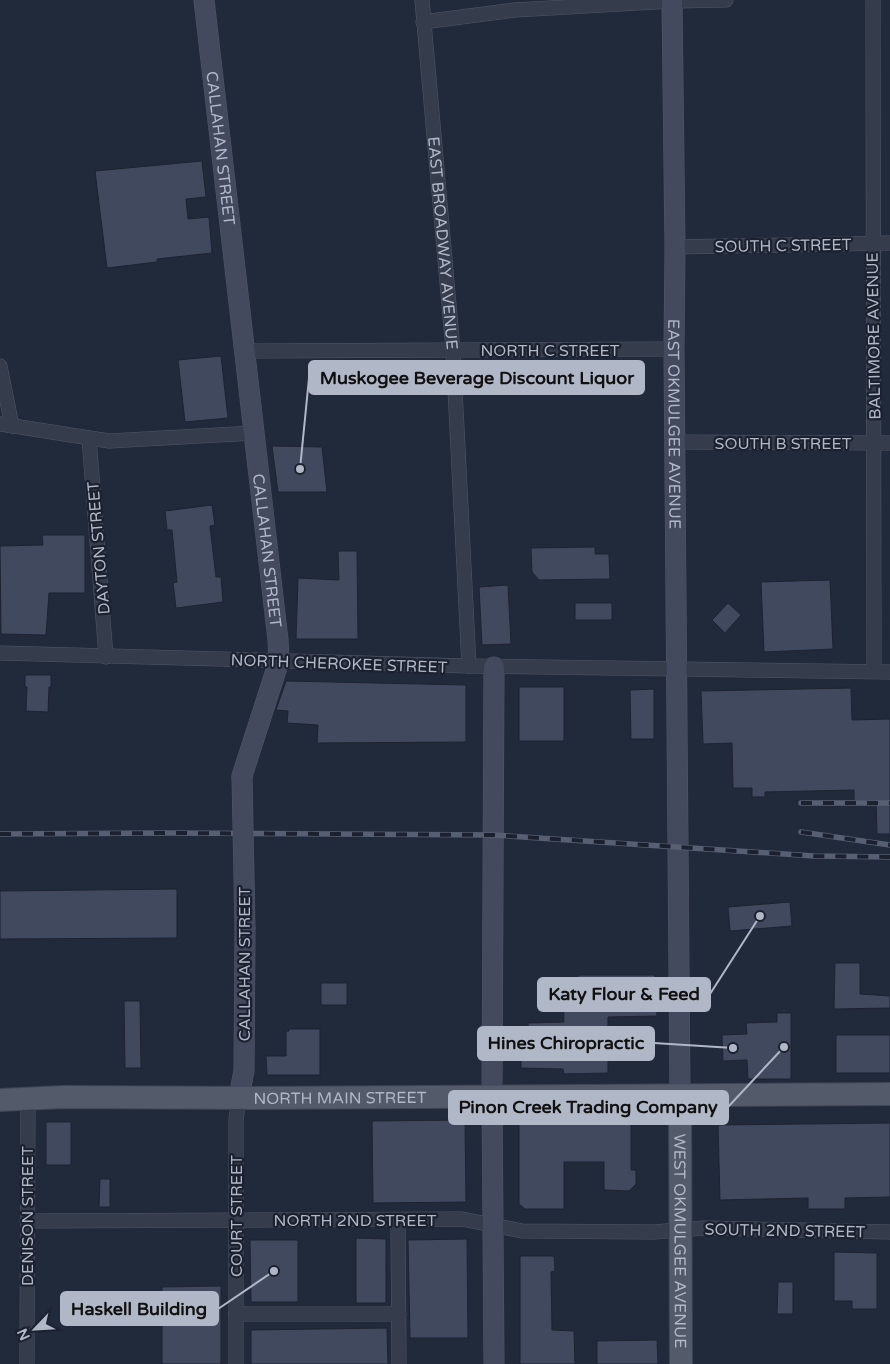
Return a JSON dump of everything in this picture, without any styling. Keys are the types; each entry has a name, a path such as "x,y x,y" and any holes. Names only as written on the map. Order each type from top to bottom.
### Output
{"main road":[{"name":"NORTH MAIN STREET","path":"0,1100 28,1097 240,1098 890,1094"},
{"name":"WEST OKMULGEE AVENUE","path":"680,1096 681,1364"}],"street":[{"name":"CALLAHAN STREET","path":"204,0 279,661 242,776 245,929 244,1071 240,1098"},
{"name":"EAST BROADWAY AVENUE","path":"422,0 453,350 469,666"},
{"path":"423,22 515,10 672,0 726,0"},
{"name":"EAST OKMULGEE AVENUE","path":"672,0 679,847"},
{"name":"BALTIMORE AVENUE","path":"873,0 874,672"},
{"name":"SOUTH C STREET","path":"675,247 890,243"},
{"name":"NORTH C STREET","path":"245,351 674,349"},
{"path":"0,366 6,425 109,441 254,433"},
{"name":"DAYTON STREET","path":"89,438 106,657"},
{"name":"SOUTH B STREET","path":"675,442 890,443"},
{"name":"NORTH CHEROKEE STREET","path":"0,653 469,666 890,672"},
{"path":"494,666 492,1095 494,1364"},
{"name":"WEST OKMULGEE AVENUE","path":"679,847 680,1096"},
{"name":"DENISON STREET","path":"27,1364 28,1097"},
{"name":"COURT STREET","path":"236,1364 236,1120 240,1098"},
{"path":"398,1220 399,1364"},
{"name":"NORTH 2ND STREET","path":"27,1221 462,1220 522,1231 654,1232 681,1230"},
{"name":"SOUTH 2ND STREET","path":"681,1230 704,1228 890,1232"},
{"path":"236,1314 398,1314"}],"building":[{"path":"202,161 206,197 186,199 188,219 209,217 212,253 157,259 157,262 107,268 95,171"},
{"path":"221,356 228,418 185,422 178,360"},
{"path":"272,446 322,447 327,492 278,492"},
{"path":"212,505 215,525 210,526 216,577 221,577 223,602 176,608 173,583 177,582 172,530 167,530 165,511"},
{"path":"42,535 85,535 85,593 49,593 46,635 1,634 0,546 43,545"},
{"path":"595,547 595,554 609,554 610,579 539,580 532,572 531,548"},
{"path":"338,551 357,551 358,639 296,639 298,578 339,580"},
{"path":"830,580 833,649 764,652 761,582"},
{"path":"508,585 511,644 482,645 479,587"},
{"path":"575,603 612,603 612,620 575,620"},
{"path":"728,603 741,615 725,633 712,620"},
{"path":"25,675 51,675 48,712 26,711 27,687 25,687"},
{"path":"286,681 466,685 466,742 317,743 318,725 287,723 288,711 276,710"},
{"path":"519,687 564,687 564,741 519,741"},
{"path":"851,688 852,720 890,719 890,834 877,834 876,801 854,801 854,790 765,792 765,797 752,797 752,788 733,788 732,743 703,744 701,691"},
{"path":"654,689 654,739 631,739 630,690"},
{"path":"177,889 177,938 0,939 0,891"},
{"path":"790,902 792,926 730,931 728,907"},
{"path":"835,963 860,963 860,994 890,996 890,1008 834,1009"},
{"path":"578,975 655,975 657,1016 608,1017 608,1073 564,1074 563,1069 521,1068 521,1037 529,1037 528,1023 564,1022 563,999 579,998"},
{"path":"321,983 347,983 347,1005 321,1005"},
{"path":"124,1001 140,1001 141,1068 125,1068"},
{"path":"777,1013 791,1013 791,1079 748,1079 747,1060 723,1061 722,1035 747,1034 746,1023 777,1022"},
{"path":"289,1029 320,1029 320,1075 267,1075 266,1056 286,1056 286,1031 289,1031"},
{"path":"836,1035 890,1035 890,1073 836,1073"},
{"path":"519,1119 631,1120 631,1170 636,1170 636,1184 629,1191 604,1190 604,1162 564,1162 564,1209 525,1209 519,1204"},
{"path":"465,1120 466,1202 373,1203 372,1121"},
{"path":"46,1122 71,1122 71,1165 46,1165"},
{"path":"890,1123 890,1197 845,1198 845,1209 808,1209 808,1198 720,1200 718,1125"},
{"path":"100,1179 110,1179 110,1207 99,1207"},
{"path":"356,1238 386,1239 386,1303 356,1303"},
{"path":"467,1239 468,1338 410,1338 408,1240"},
{"path":"250,1240 298,1240 298,1302 251,1302"},
{"path":"834,1252 877,1253 877,1309 852,1309 852,1301 834,1301"},
{"path":"520,1256 554,1256 555,1271 551,1272 552,1330 574,1331 575,1364 520,1364"},
{"path":"778,1282 793,1282 793,1314 777,1314"},
{"path":"221,1286 221,1364 162,1364 162,1287"},
{"path":"387,1328 388,1364 251,1364 251,1330"},
{"path":"657,1340 658,1364 597,1364 597,1341"}],"railway":[{"path":"801,803 890,803"},
{"path":"801,832 890,845"},
{"path":"0,834 494,835 814,856 890,857"}],"place":[{"name":"Muskogee Beverage Discount Liquor","path":"300,469"},
{"name":"Katy Flour & Feed","path":"760,916"},
{"name":"Pinon Creek Trading Company","path":"784,1047"},
{"name":"Hines Chiropractic","path":"733,1048"},
{"name":"Haskell Building","path":"274,1271"}]}
